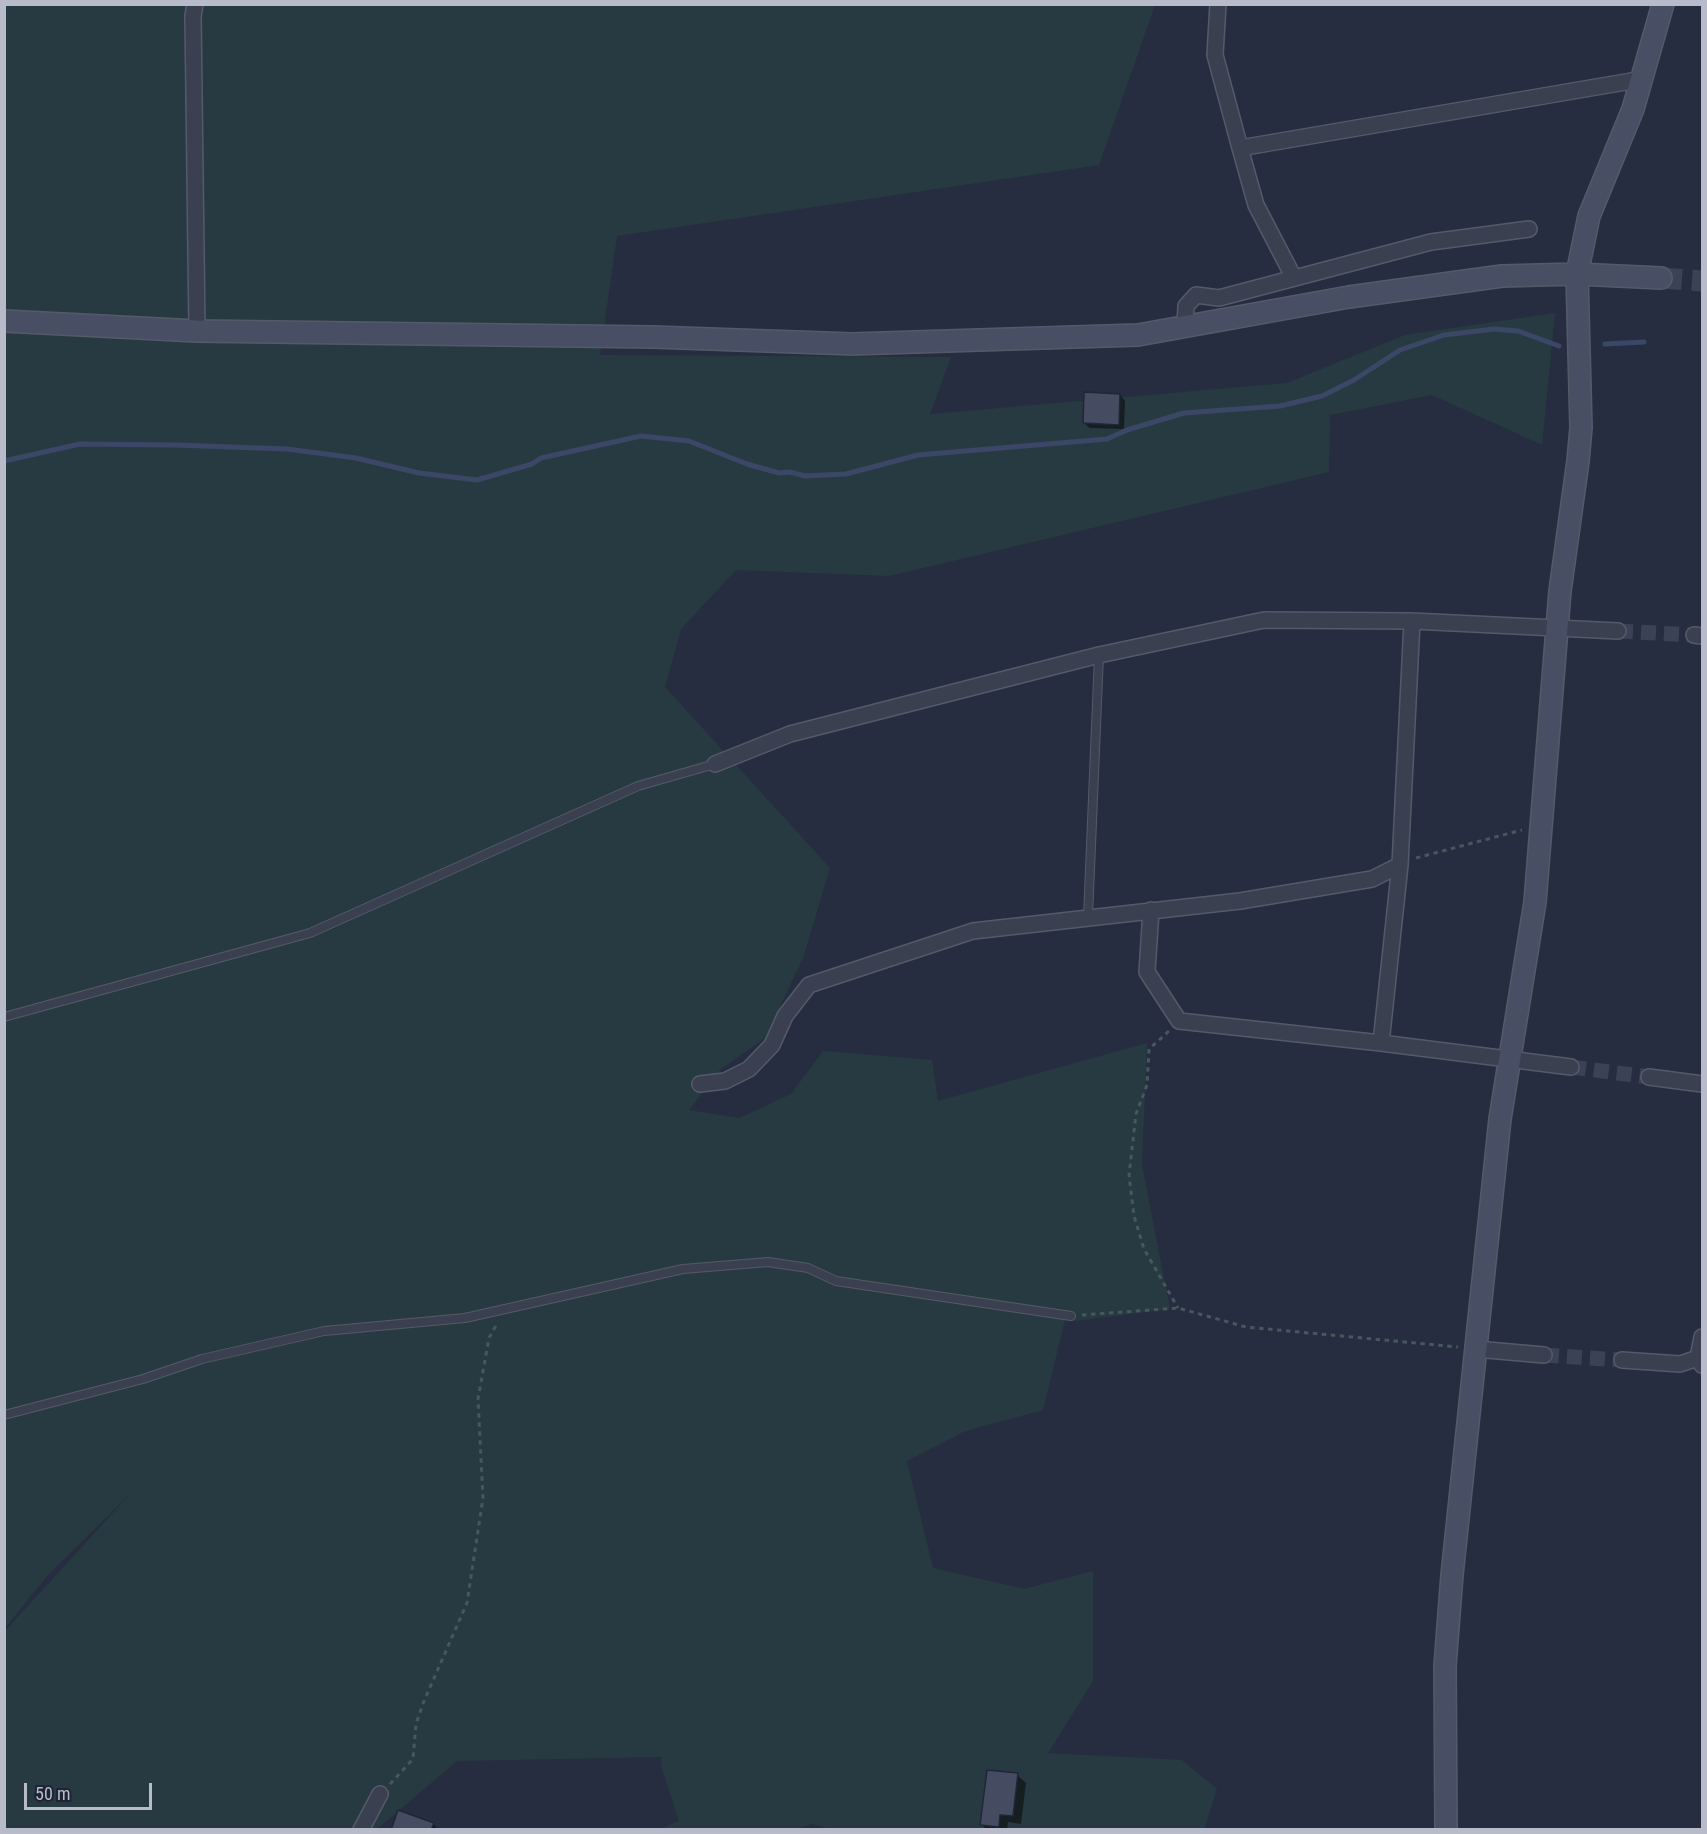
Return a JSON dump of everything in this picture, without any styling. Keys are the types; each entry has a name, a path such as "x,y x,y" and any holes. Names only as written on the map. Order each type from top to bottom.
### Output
{"street":[{"path":"195,4 193,16 197,331"},
{"path":"1218,4 1215,55 1240,148 1257,205 1294,278"},
{"path":"1446,1830 1444,1710 1448,1622 1486,1234 1509,1059 1532,927 1557,628 1581,428 1577,274 1589,216 1643,79 1663,4"},
{"path":"1240,148 1643,79"},
{"path":"1185,326 1186,306 1196,295 1219,298 1431,242 1529,229"},
{"path":"4,321 197,331 653,337 852,344 1138,335 1439,284 1502,276 1577,274 1661,278"},
{"path":"715,764 790,734 1099,655 1264,620 1412,621 1618,632"},
{"path":"1381,1043 1401,865 1412,621"},
{"path":"700,1084 725,1081 749,1069 772,1045 785,1016 809,986 974,931 1240,901 1372,879 1401,865"},
{"path":"1151,910 1147,972 1179,1022 1381,1043 1571,1067"},
{"path":"1649,1077 1702,1084"},
{"path":"1622,1360 1680,1364 1700,1362 1702,1337"},
{"path":"1476,1349 1544,1355"},
{"path":"362,1830 380,1794"}],"lane":[{"path":"1088,917 1099,655"},
{"path":"4,1017 310,933 638,786 715,764"},
{"path":"4,1415 143,1379 202,1359 324,1331 465,1318 683,1269 768,1262 808,1268 836,1281 1071,1316"}],"path":[{"path":"1401,865 1417,857 1541,825"},
{"path":"1178,1308 1144,1249 1134,1216 1129,1175 1136,1114 1147,1085 1149,1049 1179,1022"},
{"path":"380,1794 413,1759 416,1724 466,1603 483,1498 478,1400 489,1338 506,1308"},
{"path":"1071,1316 1178,1308 1246,1327 1476,1349"}],"shaded area":[{"path":"5,5 1155,5 1099,165 617,236 600,355 951,357 930,414 1287,383 1405,335 1555,313 1542,445 1432,395 1330,415 1329,472 889,576 736,570 681,629 665,687 830,868 803,958 765,1038 721,1069 689,1110 739,1118 791,1094 823,1051 932,1060 938,1101 1147,1043 1142,1165 1170,1309 1075,1321 1065,1320 1043,1410 965,1431 907,1461 933,1568 1024,1589 1093,1571 1093,1681 1048,1753 1182,1760 1217,1789 1204,1829 835,1830 812,1824 793,1830 660,1829 679,1821 661,1766 662,1757 457,1761 377,1829 5,1829 5,1631 132,1492 47,1576 5,1628"}],"building":[{"path":"1084,392 1120,394 1119,425 1083,423"},
{"path":"987,1770 1018,1773 1013,1816 1000,1815 999,1827 980,1825"},
{"path":"398,1810 434,1823 431,1830 391,1830"}],"waterway":[{"path":"4,461 80,444 287,449 356,458 419,473 477,480 532,464 541,458 641,436 689,441 747,464 779,473 790,472 805,476 846,474 918,455 1107,439 1127,430 1184,413 1280,406 1322,396 1354,380 1400,350 1444,335 1494,329 1518,331 1559,346"},
{"path":"1605,344 1644,342"}],"tunnel":[{"path":"1661,278 1702,281"},
{"path":"1618,631 1694,635"},
{"path":"1571,1067 1649,1077"},
{"path":"1544,1355 1622,1360"}]}
